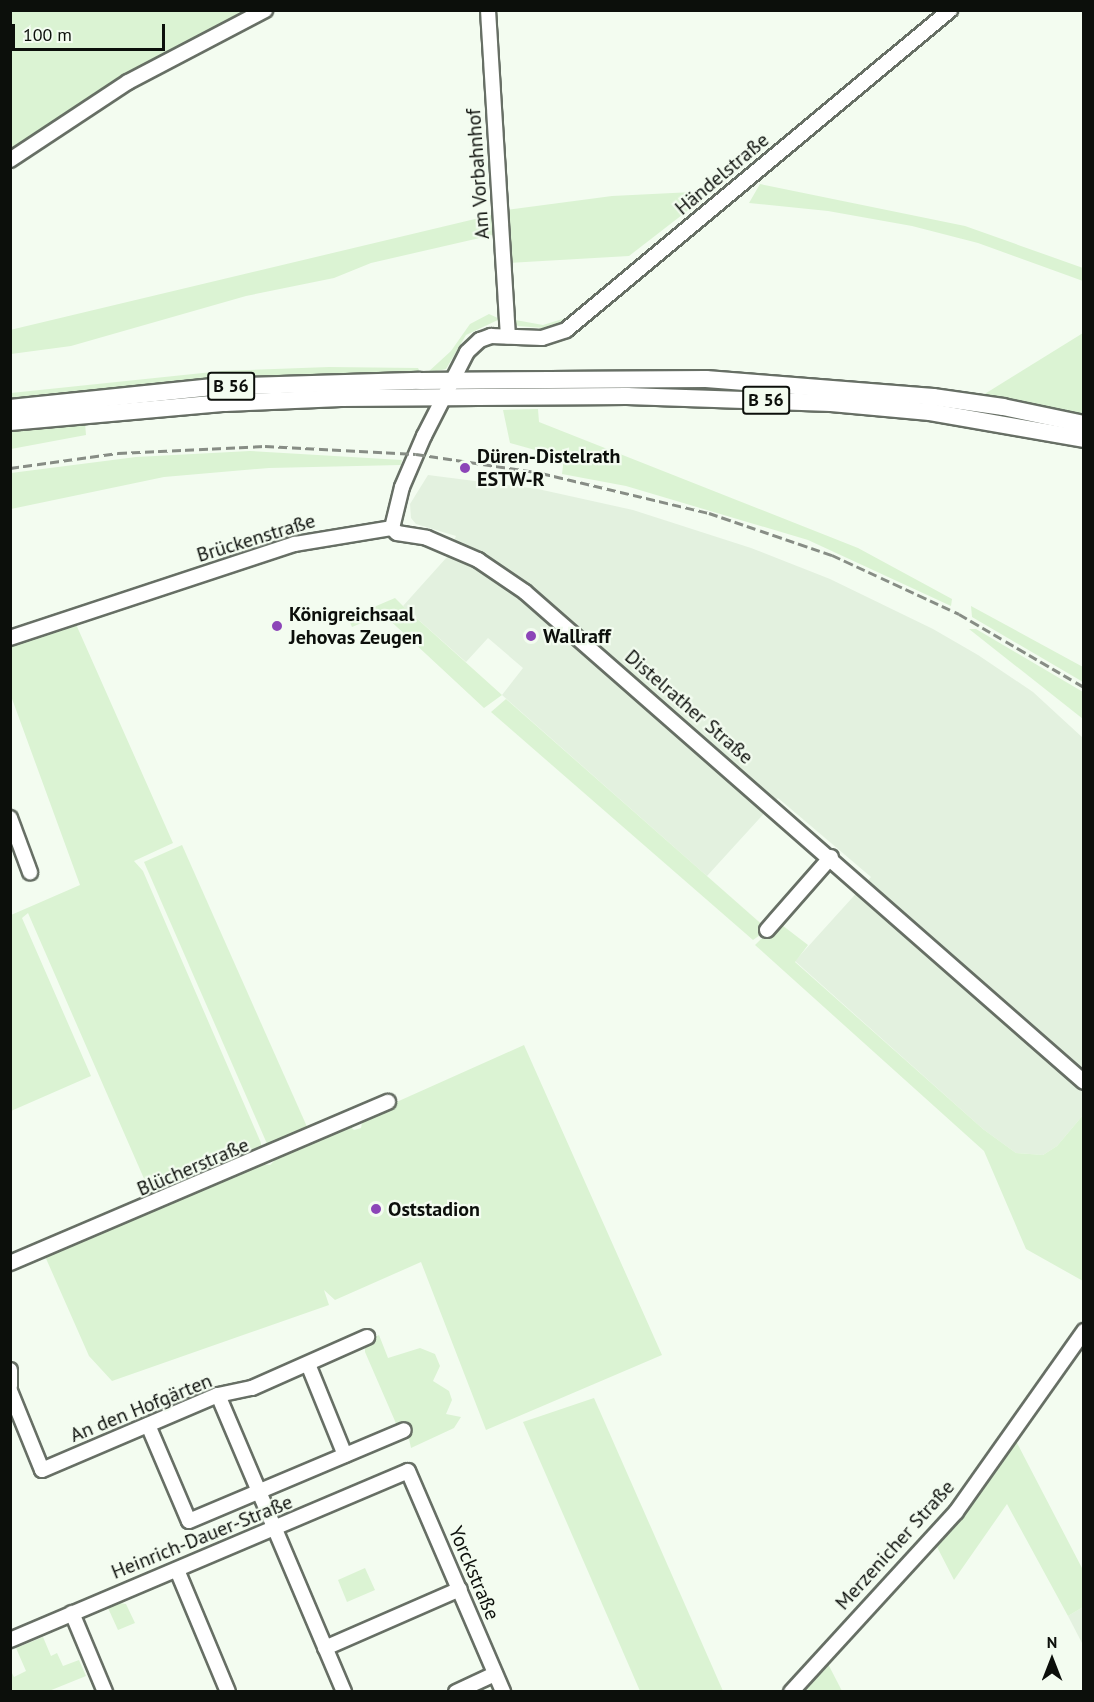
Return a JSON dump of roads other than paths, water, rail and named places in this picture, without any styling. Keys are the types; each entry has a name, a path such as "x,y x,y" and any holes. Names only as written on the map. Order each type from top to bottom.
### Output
{"main road":[{"name":"B 56","path":"10,408 213,387 449,388 755,382 933,397 1003,407 1083,424"},
{"name":"B 56","path":"10,422 225,403 449,388 831,403 942,413 1083,439"}],"street":[{"path":"10,160 128,82 265,10"},
{"name":"Am Vorbahnhof","path":"488,10 508,336"},
{"name":"Händelstraße","path":"508,336 542,338 577,322 950,10"},
{"path":"392,528 402,486 467,352 480,340 508,336"},
{"name":"Brückenstraße","path":"10,638 295,544 392,528"},
{"name":"Distelrather Straße","path":"392,528 397,533 451,547 502,574 831,857 1083,1082"},
{"path":"10,818 30,872"},
{"path":"767,930 831,857"},
{"name":"Blücherstraße","path":"10,1263 388,1102"},
{"name":"Merzenicher Straße","path":"791,1692 956,1512 1083,1331"},
{"name":"An den Hofgärten","path":"11,1383 42,1470 218,1395 252,1388 367,1337"},
{"path":"308,1364 345,1455"},
{"path":"218,1395 344,1692"},
{"path":"148,1425 189,1521 260,1493 404,1430"},
{"name":"Heinrich-Dauer-Straße","path":"10,1640 408,1471"},
{"name":"Yorckstraße","path":"408,1471 503,1692"},
{"path":"177,1570 228,1692"},
{"path":"325,1648 460,1589"},
{"path":"72,1613 105,1692"},
{"path":"456,1692 495,1674"}],"railway":[{"path":"10,468 118,453 265,446 416,454 541,473 709,513 832,555 959,614 1084,687"}],"place":[{"name":"Düren-Distelrath ESTW-R","path":"465,468"},
{"name":"Königreichsaal Jehovas Zeugen","path":"277,626"},
{"name":"Wallraff","path":"531,636"},
{"name":"Oststadion","path":"376,1209"}]}
